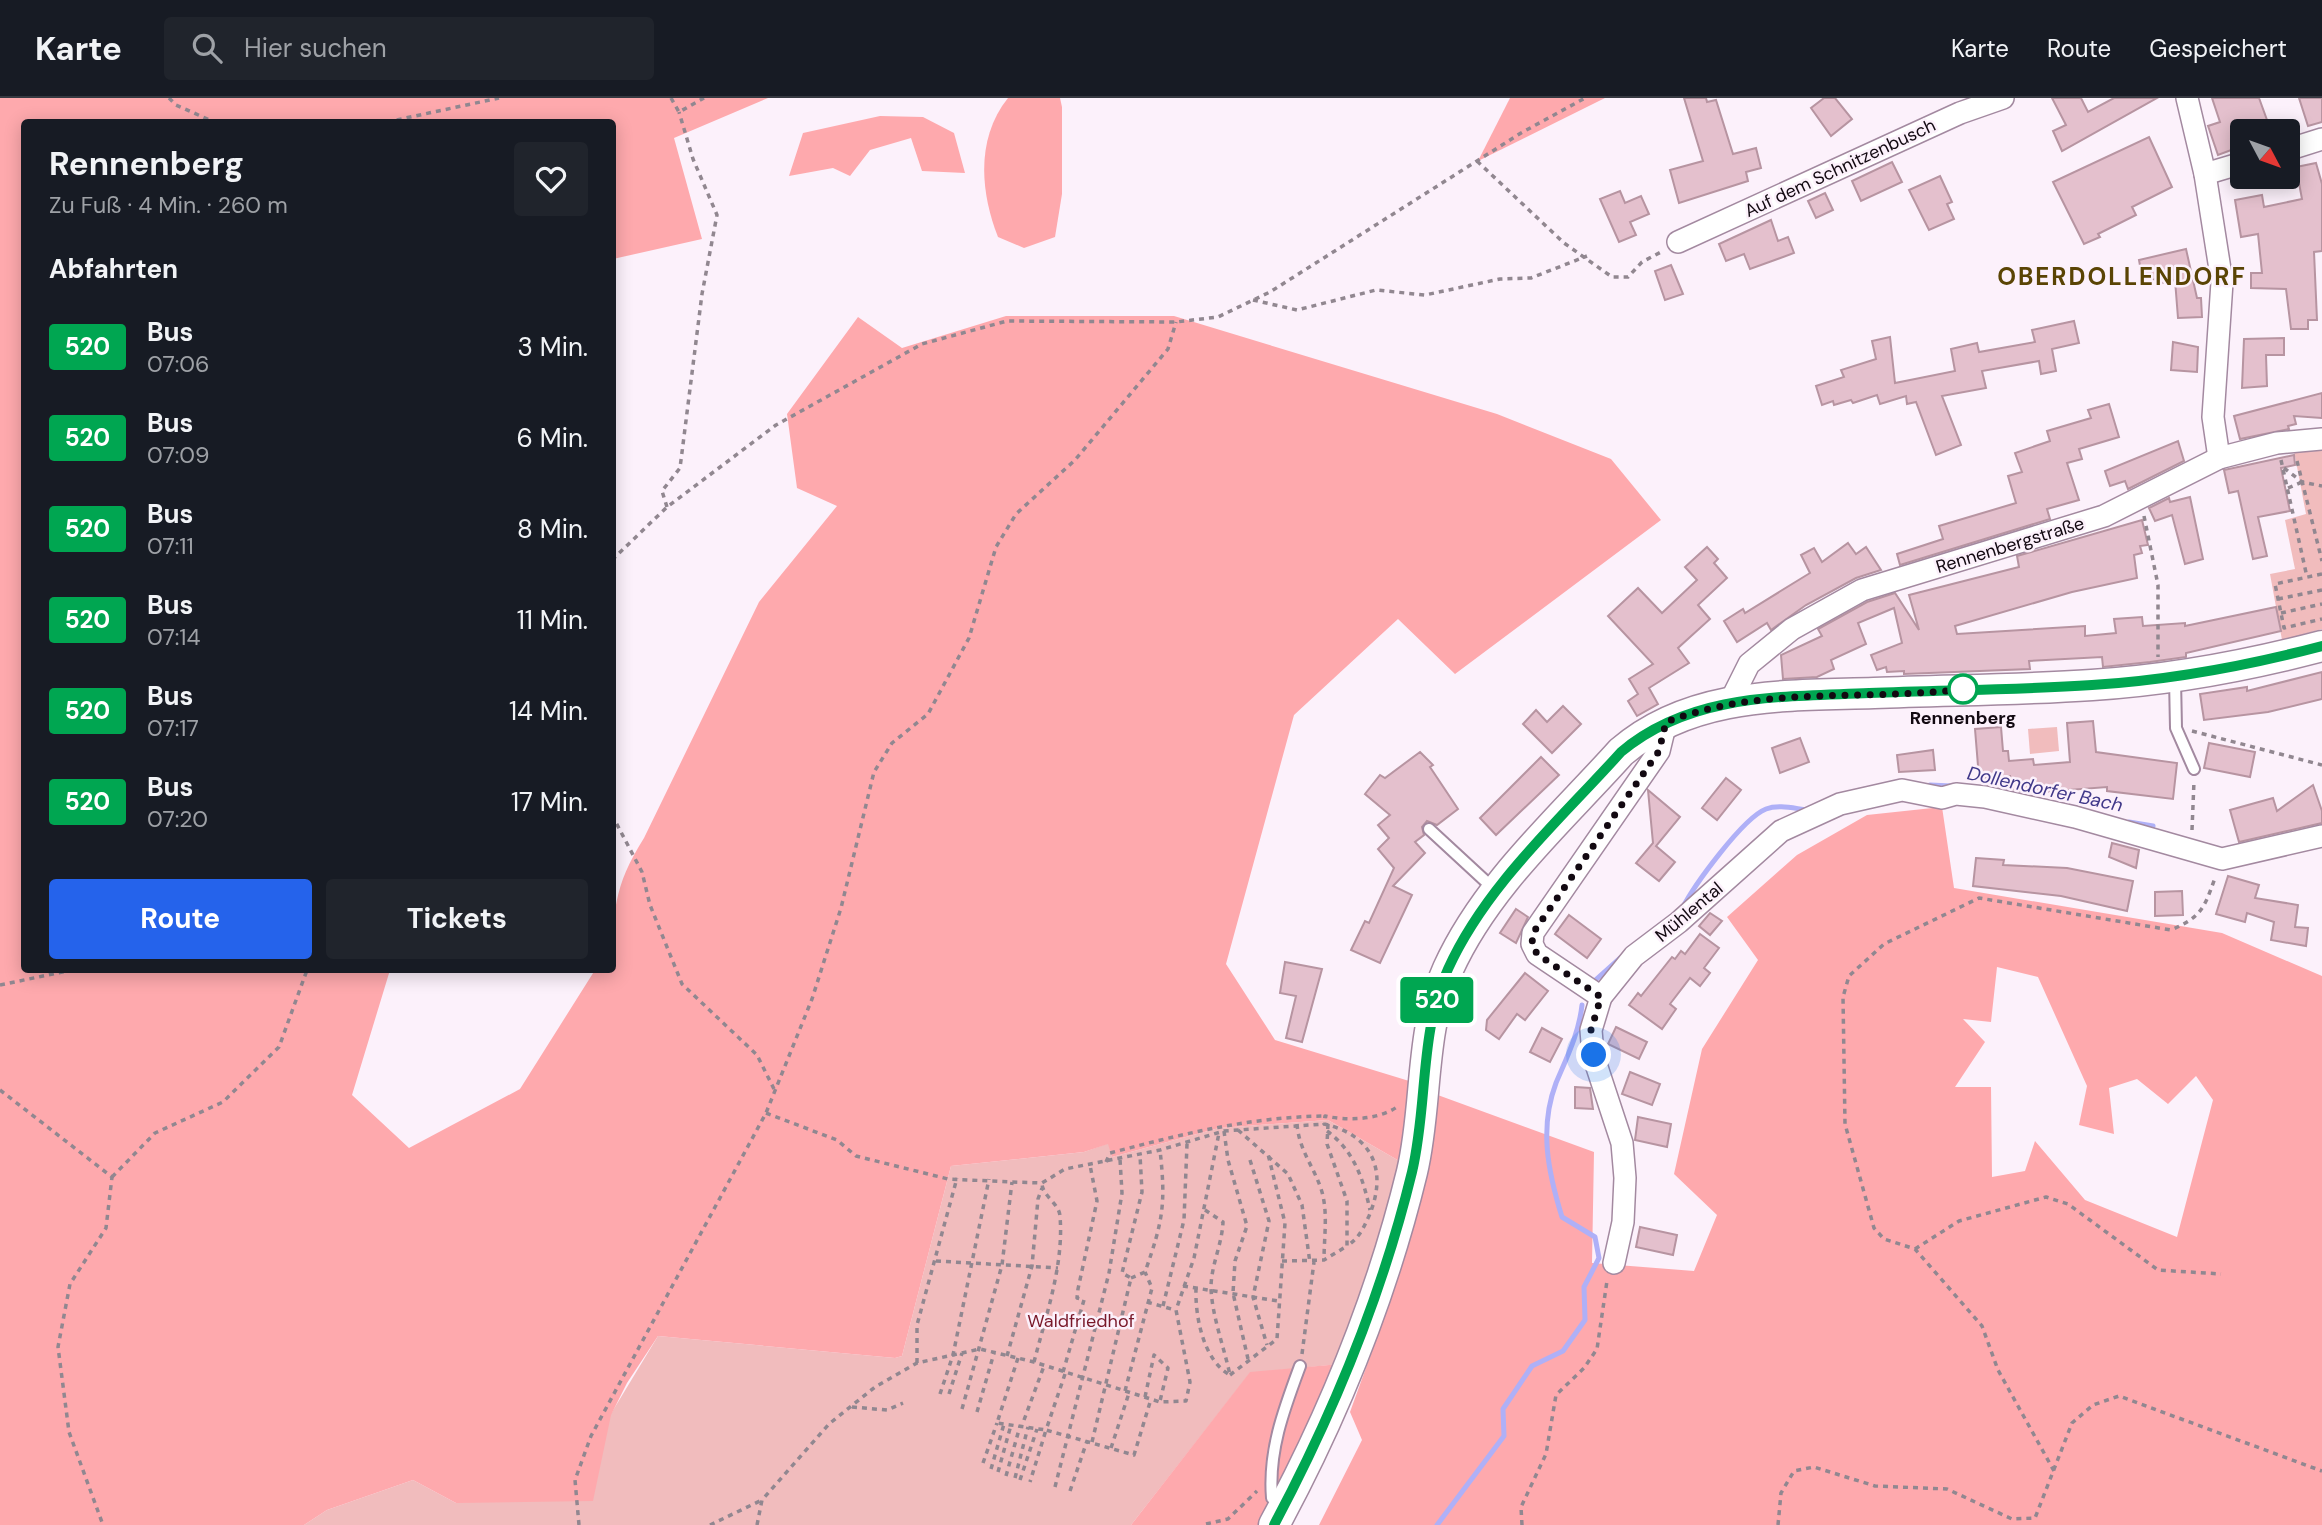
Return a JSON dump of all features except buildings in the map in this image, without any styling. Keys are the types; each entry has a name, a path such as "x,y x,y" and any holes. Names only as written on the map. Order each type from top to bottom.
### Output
{"main road":[{"path":"1279,1516 1336,1397 1391,1254 1413,1168 1430,1028 1440,990 1479,910 1621,752 1640,736 1666,722 1730,702 1761,697 2092,685 2166,679 2322,646"}],"street":[{"name":"Auf dem Schnitzenbusch","path":"1678,242 1960,113 2003,98"},
{"path":"2187,98 2205,174 2222,282 2213,404 2219,458"},
{"path":"2300,146 2322,139"},
{"path":"2205,174 2230,167"},
{"name":"Rennenbergstraße","path":"1730,702 1749,664 1792,629 1862,590 2104,516 2141,500 2219,458 2277,443 2322,439"},
{"path":"1601,997 1537,954 1532,944 1533,933 1659,751 1666,722"},
{"name":"Mühlental","path":"1615,1263 1623,1222 1625,1178 1622,1143 1594,1055 1591,1030 1601,997 1634,956 1679,922 1781,831 1840,804 1902,790 1942,798 1956,794 1985,797 2075,817 2222,859 2322,836"}],"lane":[{"path":"2166,679 2176,728 2194,769"},
{"path":"1429,829 1496,891"},
{"path":"1279,1516 1272,1498 1270,1477 1280,1420 1300,1366"}],"path":[{"path":"169,98 176,105 207,119"},
{"path":"401,119 499,98"},
{"path":"667,507 662,491 680,468 702,294 717,215 693,159 680,111 671,98"},
{"path":"680,111 704,98"},
{"path":"616,556 667,507 776,425 922,344 1007,321 1176,322 1218,317 1253,300 1477,161 1585,98"},
{"path":"1477,161 1564,243 1612,277 1628,277 1642,262 1678,242"},
{"path":"1253,300 1297,310 1376,290 1425,295 1500,279 1531,278 1587,257"},
{"path":"579,1525 575,1480 591,1436 766,1113 812,999 841,908 874,772 892,743 928,714 969,638 996,547 1016,514 1075,460 1168,349 1176,322"},
{"path":"2277,443 2307,577"},
{"path":"2296,457 2322,561"},
{"path":"2283,468 2302,482 2322,486"},
{"path":"2288,489 2302,482"},
{"path":"2141,500 2158,585 2166,679"},
{"path":"2322,574 2275,584 2284,628 2322,619"},
{"path":"2278,599 2322,590"},
{"path":"2281,613 2322,604"},
{"path":"2176,728 2322,765"},
{"path":"2190,852 2194,769"},
{"path":"616,823 642,872 650,905 682,984 757,1055 774,1089"},
{"path":"2054,1471 1998,1370 1982,1326 1915,1249 1884,1239 1874,1228 1844,1124 1843,997 1849,976 1884,944 1979,898 2171,930 2193,920 2206,901 2222,859"},
{"path":"0,985 58,973"},
{"path":"103,1525 69,1432 58,1347 71,1284 106,1228 112,1177 155,1133 223,1102 279,1048 306,973"},
{"path":"0,1090 112,1177"},
{"path":"1106,1162 1110,1153 1219,1125 1279,1116 1325,1116 1342,1120 1388,1113 1399,1106 1402,1099"},
{"path":"766,1113 837,1140 856,1156 948,1180 989,1179 1042,1185 1065,1169 1187,1144 1237,1129 1326,1124 1350,1134 1364,1145 1375,1160 1379,1177 1371,1212 1358,1239 1324,1260 1282,1261"},
{"path":"1325,1116 1327,1144 1347,1201 1347,1246"},
{"path":"1297,1124 1302,1152 1322,1192 1326,1220 1324,1260"},
{"path":"1237,1129 1288,1174 1302,1205 1312,1262 1300,1366"},
{"path":"1327,1131 1344,1144 1363,1178 1371,1212"},
{"path":"710,1525 762,1500 829,1424 875,1387 918,1363 980,1349 1034,1362 1160,1402 1186,1401 1190,1382 1176,1310 1182,1286 1194,1258 1221,1132"},
{"path":"1221,1132 1247,1226 1235,1261 1233,1293 1248,1359"},
{"path":"1163,1306 1184,1220 1187,1144"},
{"path":"1111,1448 1152,1287 1145,1272 1158,1236 1165,1198 1160,1150"},
{"path":"1131,1278 1122,1273 1142,1192 1139,1154"},
{"path":"1230,1375 1277,1339 1285,1223 1268,1154"},
{"path":"1055,1487 1084,1379 1111,1259 1122,1193 1120,1159"},
{"path":"1250,1160 1269,1221 1253,1297 1267,1345"},
{"path":"1030,1482 1084,1300 1077,1298 1078,1289 1097,1201 1090,1165"},
{"path":"918,1363 918,1325 957,1178"},
{"path":"940,1394 953,1355 989,1179"},
{"path":"962,1409 1002,1265 1012,1182"},
{"path":"1007,1356 1032,1266 1042,1185"},
{"path":"1034,1362 1058,1268 1060,1212 1042,1185"},
{"path":"1915,1249 1959,1221 2046,1197 2068,1204 2158,1270 2221,1274"},
{"path":"1205,1210 1223,1222 1214,1260 1211,1289 1230,1375"},
{"path":"936,1261 1058,1268"},
{"path":"1522,1525 1521,1507 1546,1454 1556,1395 1584,1368 1597,1349 1603,1299 1615,1263"},
{"path":"1131,1278 1145,1272"},
{"path":"1070,1492 1089,1441 1105,1385 1131,1278"},
{"path":"1182,1286 1278,1301"},
{"path":"1196,1288 1196,1311 1201,1331 1218,1368 1230,1375"},
{"path":"1147,1302 1176,1310"},
{"path":"949,1394 962,1353"},
{"path":"977,1412 994,1353"},
{"path":"1145,1397 1154,1355 1168,1368 1160,1402"},
{"path":"983,1463 1018,1358"},
{"path":"1024,1420 1044,1366"},
{"path":"1778,1525 1781,1493 1794,1471 1814,1468 1875,1486 1947,1489 2012,1519 2035,1518 2072,1423 2093,1405 2119,1396 2322,1471"},
{"path":"997,1423 1070,1435 1134,1455 1151,1399"},
{"path":"850,1407 887,1410 903,1403"},
{"path":"991,1469 1004,1424"},
{"path":"998,1472 1011,1425"},
{"path":"1006,1476 1020,1426"},
{"path":"1015,1478 1028,1427"},
{"path":"1020,1480 1037,1429"},
{"path":"1206,1524 1228,1520 1270,1477"},
{"path":"757,1525 762,1500"}],"green space":[{"path":"2322,449 2322,629 2282,640 2270,574 2295,569 2285,520 2306,514 2294,451"},
{"path":"2057,727 2059,751 2030,754 2028,729"},
{"name":"Waldfriedhof","path":"1328,1120 1408,1166 1340,1364 1250,1373 1131,1525 304,1525 327,1510 413,1480 456,1503 612,1412 658,1336 895,1358 902,1356 951,1166 1084,1152 1109,1143 1112,1157 1219,1128"}],"shaded area":[{"path":"0,98 768,98 674,138 702,239 616,258 616,119 21,119 21,973 389,973 352,1095 409,1148 520,1089 593,973 616,973 616,906 626,871 759,602 837,506 797,488 787,414 858,317 902,348 1006,316 1174,316 1497,414 1611,459 1661,520 1455,674 1398,619 1294,715 1226,964 1275,1040 1419,1084 1408,1166 1328,1120 1219,1128 1112,1157 1108,1144 1084,1152 951,1166 902,1356 895,1358 658,1336 627,1383 611,1415 593,1501 456,1503 413,1480 327,1510 304,1525 0,1525"},
{"path":"1008,98 1060,98 1062,107 1062,194 1055,237 1024,248 998,237 987,202 984,165 986,147 990,130"},
{"path":"1510,98 1605,98 1478,161"},
{"path":"880,116 923,117 954,133 965,173 922,171 911,138 870,150 850,176 833,168 789,176 803,133"},
{"path":"1942,807 1954,888 2222,933 2322,976 2322,1525 1319,1525 1362,1440 1350,1412 1379,1332 1435,1094 1594,1152 1592,1263 1694,1271 1717,1215 1674,1174 1702,1049 1758,960 1727,917 1797,855 1867,815","holes":["1997,967 2038,977 2087,1086 2079,1125 2114,1134 2109,1088 2137,1079 2168,1104 2196,1076 2213,1100 2177,1237 2085,1200 2035,1141 2025,1171 1992,1177 1991,1087 1955,1087 1985,1042 1963,1019 1991,1022"]},
{"path":"1340,1364 1267,1525 1131,1525 1250,1372"}],"waterway":[{"name":"Dollendorfer Bach","path":"1930,785 1951,786"},
{"name":"Dollendorfer Bach","path":"1682,909 1720,853 1756,815 1776,807 1809,810"},
{"name":"Dollendorfer Bach","path":"2129,822 2153,826"},
{"name":"Dollendorfer Bach","path":"1591,984 1620,958"},
{"name":"Dollendorfer Bach","path":"1437,1525 1504,1436 1503,1409 1532,1366 1563,1351 1585,1320 1584,1287 1599,1258 1595,1237 1562,1217 1547,1150 1551,1100 1575,1035 1582,1005"}],"bus line":[{"name":"520","path":"1274,1525 1332,1406 1391,1254 1413,1168 1430,1028 1448,969 1479,910 1621,752 1640,736 1666,722 1698,710 1761,697 2092,685 2175,679 2322,646"}],"place":[{"name":"Rennenberg","path":"1963,689"}],"district":[{"name":"OBERDOLLENDORF","path":"2122,276"}],"route":[{"path":"1594,1055 1591,1030 1601,997 1537,954 1532,944 1533,933 1659,751 1666,722 1698,710 1761,697 1963,689"}]}
